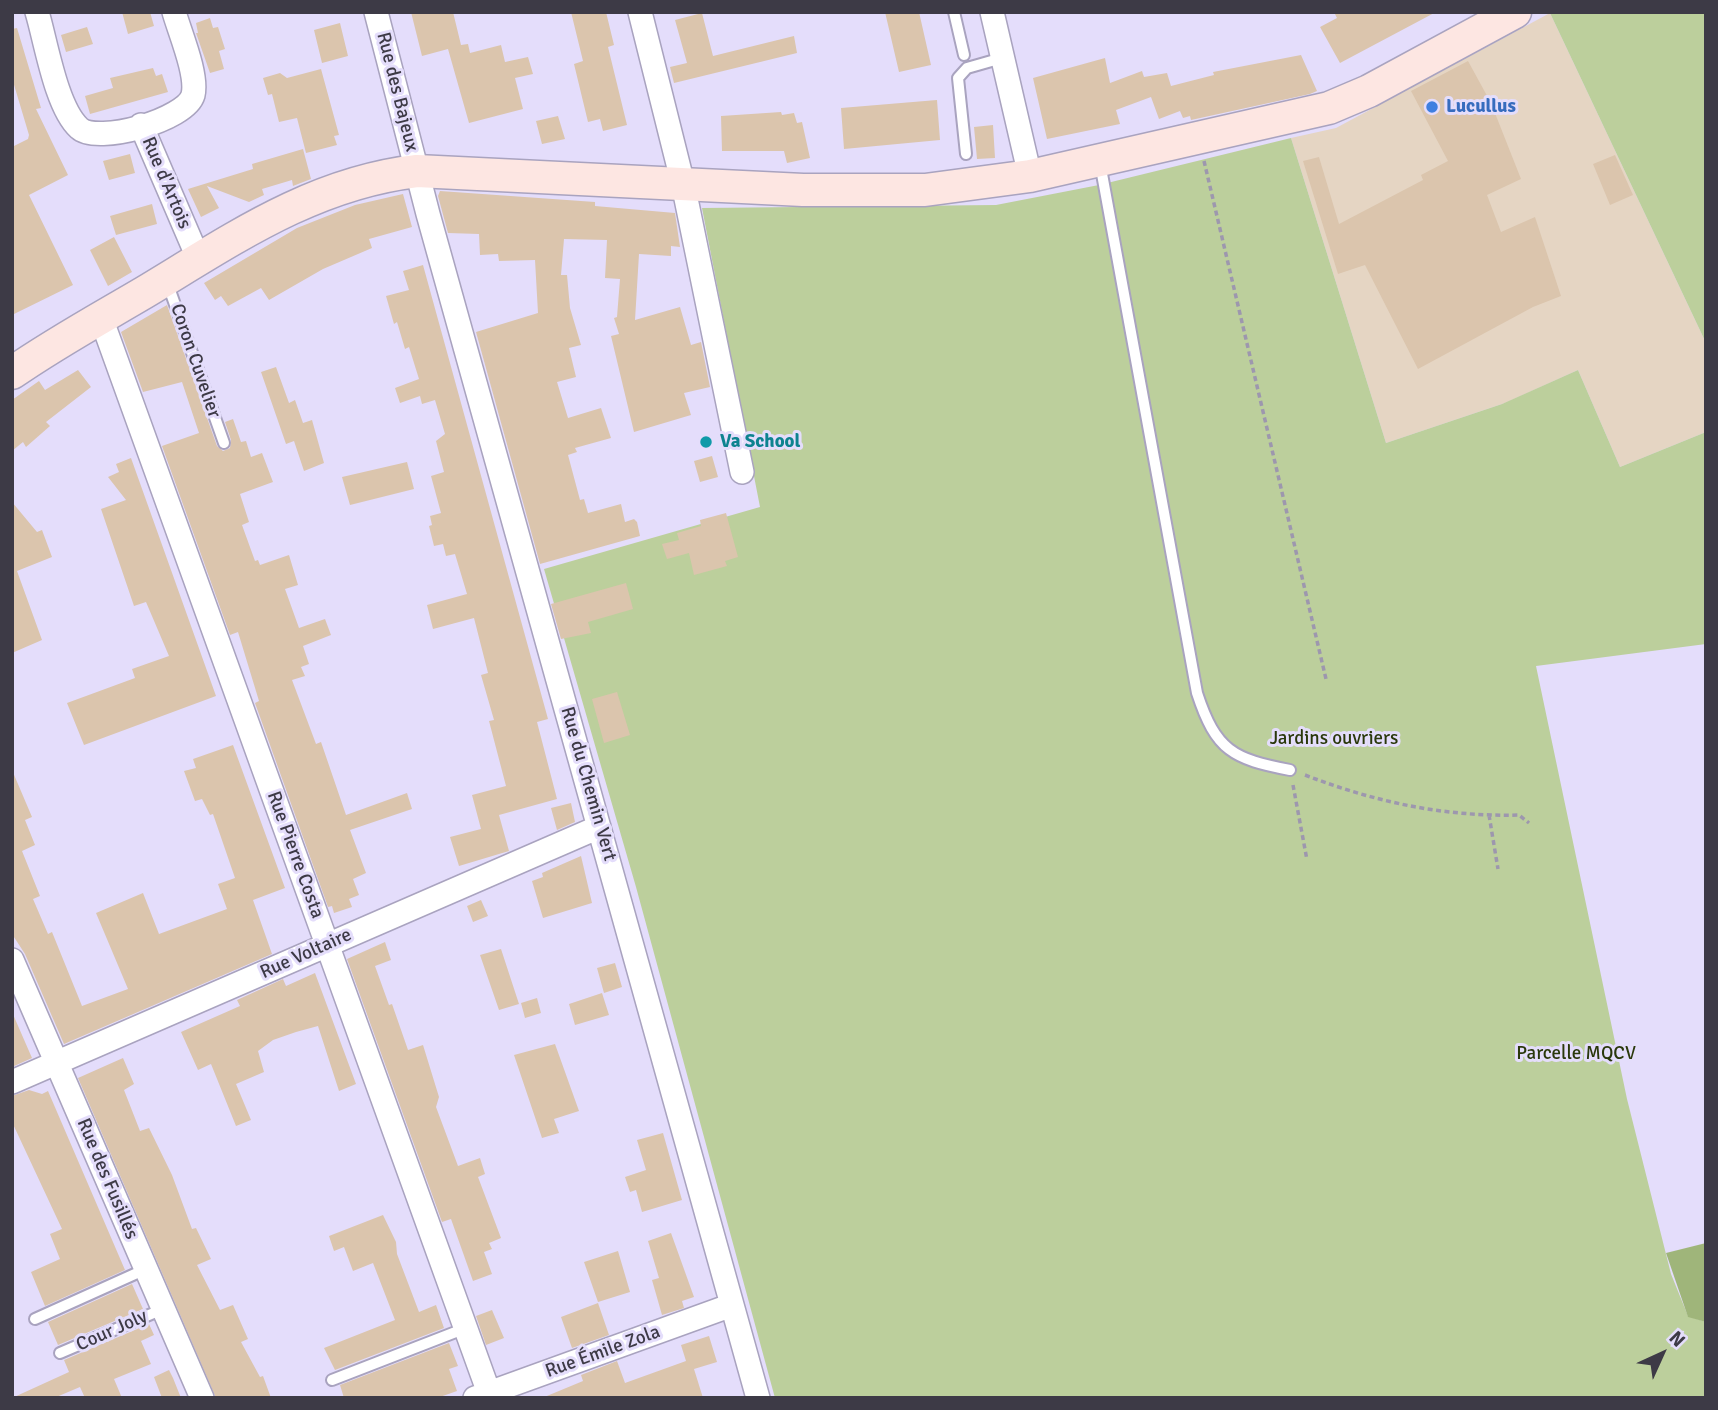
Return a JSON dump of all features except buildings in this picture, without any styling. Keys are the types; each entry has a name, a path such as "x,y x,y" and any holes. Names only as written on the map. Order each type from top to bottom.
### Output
{"main road":[{"path":"12,373 199,260 325,192 356,181 417,171 683,184 911,190 980,185 1293,119 1342,103 1503,15"}],"street":[{"name":"Rue d'Artois","path":"37,12 65,108 86,133 100,136 141,125 199,260"},
{"path":"141,125 182,111 193,94 194,80 174,12"},
{"name":"Rue des Bajeux","path":"376,12 417,171"},
{"path":"640,12 683,184 742,472"},
{"path":"992,12 1030,176"},
{"name":"Rue du Chemin Vert","path":"417,171 758,1398"},
{"name":"Rue Pierre Costa","path":"101,318 466,1328 482,1395"},
{"name":"Rue Voltaire","path":"12,1082 599,827"},
{"name":"Rue des Fusillés","path":"12,960 202,1398"},
{"name":"Rue Émile Zola","path":"482,1395 732,1305"}],"lane":[{"path":"954,12 964,55"},
{"path":"966,154 958,78 967,68 1002,58"},
{"path":"1100,160 1198,693 1213,731 1231,752 1250,762 1290,770"},
{"name":"Coron Cuvelier","path":"166,279 224,443"},
{"path":"35,1319 146,1269"},
{"name":"Cour Joly","path":"61,1353 163,1309"},
{"path":"332,1380 466,1328"}],"path":[{"path":"1198,139 1326,679"},
{"path":"1290,770 1349,792 1412,808 1519,815 1526,817 1529,823"},
{"path":"1290,770 1307,860"},
{"path":"1489,815 1498,869"}],"shaded area":[{"path":"1550,13 1706,343 1706,432 1620,467 1578,370 1505,403 1386,443 1291,138 1336,128"}],"green space":[{"path":"1706,12 1706,343 1550,13"},
{"path":"1291,138 1386,443 1502,404 1578,370 1620,467 1706,432 1706,644 1536,666 1627,1099 1671,1274 1688,1316 1706,1322 1706,1398 775,1398 636,887 544,569 760,507 702,208 996,205 1099,185"},
{"path":"1706,1243 1706,1322 1688,1317 1666,1253"}],"place":[{"name":"Lucullus","path":"1432,107"},
{"name":"Va School","path":"706,442"}],"park label":[{"name":"Jardins ouvriers","path":"1334,739"},
{"name":"Parcelle MQCV","path":"1576,1054"}]}
